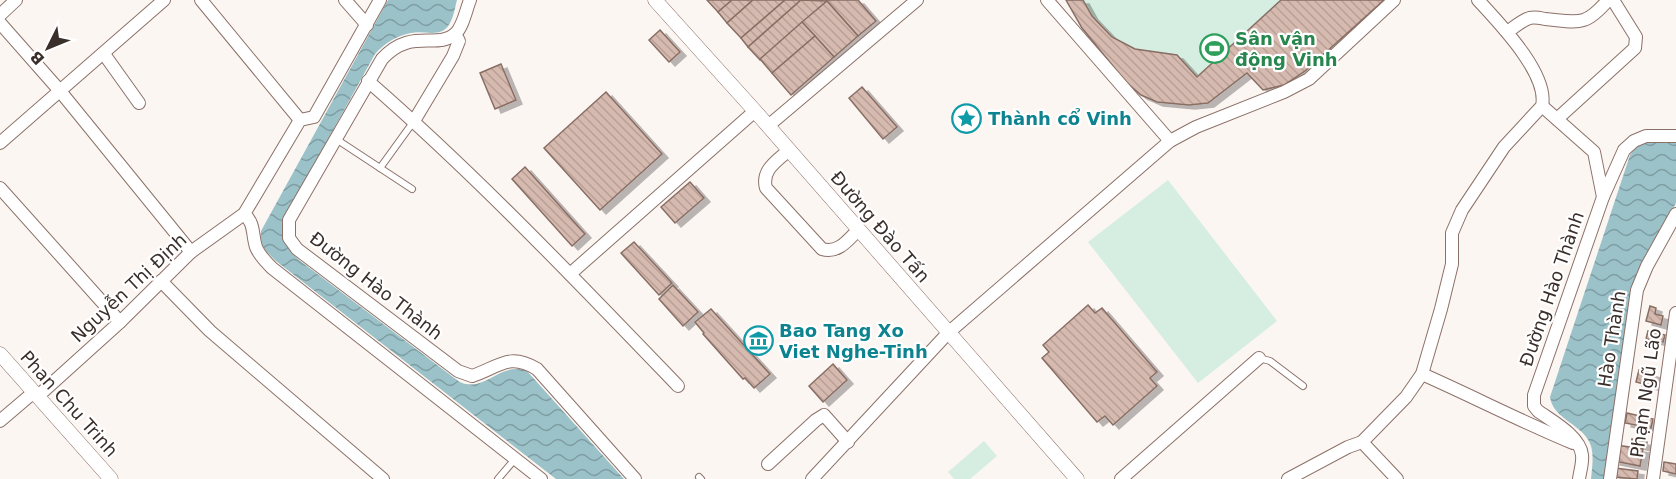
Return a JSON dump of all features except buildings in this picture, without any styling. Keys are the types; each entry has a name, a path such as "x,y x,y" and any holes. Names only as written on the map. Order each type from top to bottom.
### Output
{"street":[{"path":"0,15 16,0"},
{"path":"0,143 164,0"},
{"path":"201,0 300,120"},
{"path":"345,0 368,25"},
{"name":"Nguyễn Thị Định","path":"0,421 36,394 120,322 191,252 244,214 300,120 314,117 368,25 380,0"},
{"path":"414,121 453,56 459,41 455,34 470,0"},
{"name":"Đường Đào Tấn","path":"655,0 1077,479"},
{"path":"768,126 917,0"},
{"path":"1047,0 1170,141"},
{"path":"812,479 948,333 1170,141 1196,127 1284,92 1309,79 1394,0"},
{"path":"1288,479 1362,442 1401,403 1422,374 1452,264 1452,233 1462,210 1504,147 1542,106 1544,98 1534,71 1507,32 1478,0"},
{"path":"1507,32 1527,18 1578,22 1587,20 1595,15 1608,0"},
{"path":"1557,119 1635,48 1636,37 1613,0"},
{"path":"0,23 60,91 191,252"},
{"name":"Đường Hào Thành","path":"455,34 440,40 418,40 398,45 382,59 289,220 288,232 293,244 458,371 472,376 508,361 528,363 537,369 635,479"},
{"path":"104,54 139,103"},
{"path":"368,81 414,121 570,274 678,386"},
{"path":"1542,106 1594,152 1603,197"},
{"path":"570,274 755,111"},
{"name":"Đường Hào Thành","path":"1579,446 1538,411 1533,400 1603,197 1620,157 1628,145 1646,136 1676,136"},
{"path":"789,150 768,169 764,180 766,188 822,249 837,250 858,230"},
{"path":"0,188 120,322"},
{"path":"244,214 252,223 259,254 272,268 541,479"},
{"name":"Hào Thành","path":"1610,479 1637,290 1647,266 1676,214"},
{"path":"160,281 210,331 383,479"},
{"name":"Phạm Ngũ Lão","path":"1653,479 1676,313"},
{"name":"Phan Chu Trinh","path":"0,354 111,479"},
{"path":"1121,479 1258,358"},
{"path":"1422,374 1537,429 1579,446 1582,453 1579,479"},
{"path":"768,464 824,415 848,442"},
{"path":"1362,442 1397,479"}],"lane":[{"path":"380,168 414,121"},
{"path":"336,139 412,189"},
{"path":"1258,358 1270,361 1303,386"},
{"path":"498,479 515,459"}],"green space":[{"name":"Sân vận động Vinh","path":"1066,0 1384,0 1305,71 1284,85 1263,90 1247,73 1208,103 1189,105 1157,102 1082,28"},
{"path":"1168,180 1277,321 1198,383 1088,242"},
{"path":"984,441 997,456 970,479 954,479 948,472"}],"water":[{"path":"388,0 457,0 447,28 433,33 416,32 400,36 387,43 375,54 284,219 283,231 288,246 299,260 461,383 474,384 509,370 527,371 624,479 556,479 276,261 264,248 261,231"},
{"path":"1676,137 1676,203 1645,262 1607,479 1591,479 1591,446 1582,432 1562,417 1552,405 1550,397 1630,155 1640,142"}],"place":[{"name":"Sân vận động Vinh","path":"1214,49"},
{"name":"Thành cổ Vinh","path":"967,119"},
{"name":"Bao Tang Xo Viet Nghe-Tinh","path":"758,341"}]}
